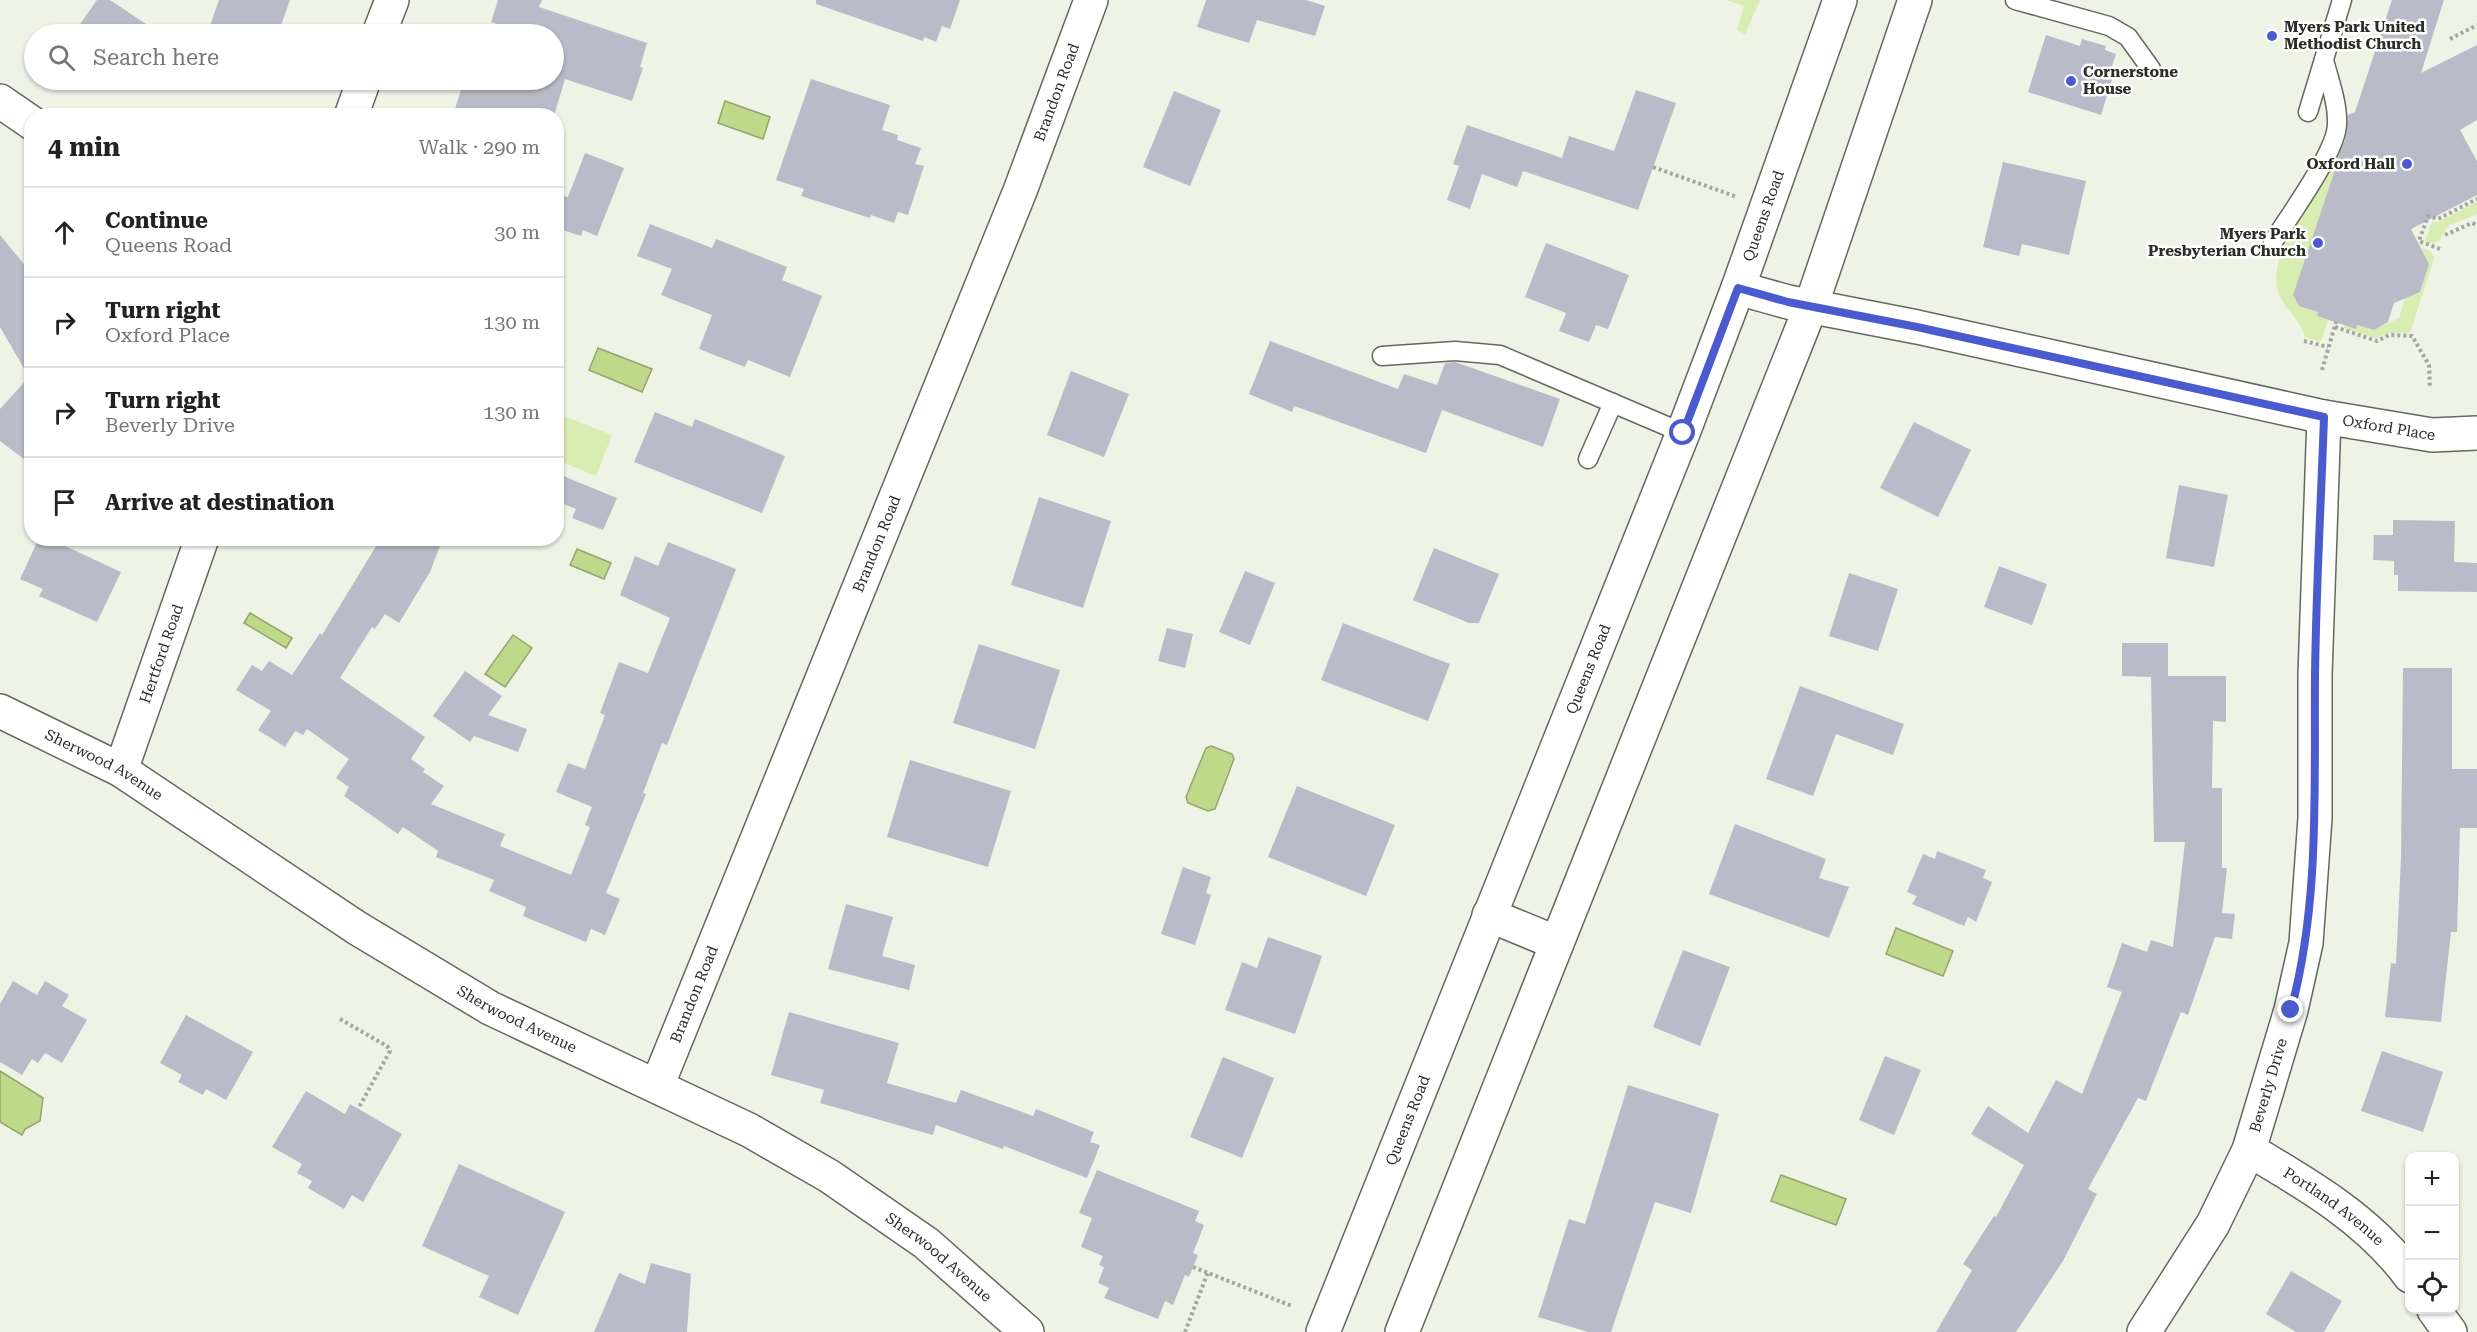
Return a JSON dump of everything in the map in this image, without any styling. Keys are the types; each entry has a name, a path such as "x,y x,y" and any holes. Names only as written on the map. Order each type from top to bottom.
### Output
{"street":[{"path":"383,24 392,0"},
{"name":"Brandon Road","path":"657,1086 1012,211 1091,0"},
{"name":"Queens Road","path":"1323,1332 1683,433 1738,288 1840,0"},
{"path":"1402,1332 1811,306 1915,0"},
{"path":"354,108 360,90"},
{"path":"0,101 24,118"},
{"name":"Oxford Place","path":"1738,288 1811,306 1917,327 2324,417 2416,434 2477,434"},
{"name":"Beverly Drive","path":"2144,1332 2213,1224 2249,1150 2291,1010 2306,944 2315,818 2315,666 2324,417"},
{"name":"Hertford Road","path":"121,770 199,546"},
{"name":"Sherwood Avenue","path":"0,711 121,770 406,960 490,1008 749,1130 867,1200 942,1256 1027,1332"},
{"path":"1489,915 1557,943"},
{"name":"Portland Avenue","path":"2249,1150 2312,1187 2371,1233 2394,1255 2405,1270"},
{"path":"2437,1314 2450,1332"}],"lane":[{"path":"2015,0 2109,26 2128,38 2151,69"},
{"path":"2308,112 2342,0"},
{"path":"2273,242 2325,158 2335,137 2337,112 2324,60"},
{"path":"1382,356 1455,351 1500,355 1683,433"},
{"path":"1588,459 1613,403"}],"path":[{"path":"2450,39 2477,25"},
{"path":"1653,167 1742,198"},
{"path":"2440,249 2419,241 2428,216 2439,219 2477,199"},
{"path":"2445,235 2472,223 2477,225"},
{"path":"2322,370 2335,325 2377,341 2390,335 2412,336 2429,365 2430,388"},
{"path":"2304,341 2328,348"},
{"path":"340,1018 387,1046 390,1051 358,1109"},
{"path":"1193,1267 1292,1306"},
{"path":"1185,1332 1208,1272"}],"shaded area":[{"path":"1727,0 1760,0 1745,34 1737,30 1744,6"},
{"path":"725,101 770,117 763,139 718,123"},
{"path":"2332,163 2342,166 2332,180 2293,295 2299,306 2318,312 2317,316 2328,320 2321,342 2305,337 2300,325 2279,294 2276,279 2278,262 2284,244 2303,208"},
{"path":"2477,202 2477,214 2448,226 2439,241 2433,244 2425,241 2432,221 2438,222"},
{"path":"2421,248 2431,251 2434,258 2410,333 2388,333 2376,338 2344,328 2345,325 2356,328 2357,325 2374,330 2399,318 2405,298 2420,292 2429,264"},
{"path":"598,348 652,369 642,392 589,370"},
{"path":"564,416 612,435 596,476 564,463"},
{"path":"577,549 611,563 604,579 570,565"},
{"path":"250,613 292,638 286,648 244,623"},
{"path":"513,635 532,648 505,687 485,674"},
{"path":"1211,746 1232,754 1234,759 1215,809 1208,811 1188,803 1186,797 1206,748"},
{"path":"1896,928 1953,951 1943,976 1886,954"},
{"path":"0,1071 43,1098 40,1121 25,1129 22,1135 0,1122"},
{"path":"1781,1175 1846,1199 1836,1225 1771,1201"}],"building":[{"path":"97,0 110,0 146,24 80,24"},
{"path":"219,0 290,0 282,24 211,24"},
{"path":"498,0 542,0 539,7 647,43 640,67 643,68 632,101 565,79 564,82 564,24 496,24 491,22"},
{"path":"816,0 960,0 950,29 942,26 936,42 924,37 923,41 816,4"},
{"path":"1206,0 1306,0 1325,6 1315,36 1257,20 1249,43 1197,27"},
{"name":"Oxford Hall","path":"2392,0 2444,0 2421,73 2477,45 2477,120 2460,130 2477,161 2477,195 2411,229 2429,264 2420,292 2394,303 2388,322 2374,330 2357,325 2356,329 2317,316 2318,312 2299,306 2293,295 2335,170 2334,166 2345,140 2348,115 2355,112"},
{"name":"Cornerstone House","path":"2046,35 2080,46 2082,39 2106,46 2105,50 2116,54 2111,69 2115,70 2101,115 2028,92"},
{"path":"811,79 890,105 882,130 898,135 897,140 921,148 915,164 924,166 908,215 898,212 894,223 871,215 870,218 801,196 804,189 776,180"},
{"path":"461,90 562,90 556,108 455,108"},
{"path":"1636,90 1676,103 1638,210 1523,171 1517,187 1482,174 1470,209 1447,200 1459,166 1453,164 1467,125 1562,158 1569,136 1614,151"},
{"path":"1174,91 1221,110 1190,186 1143,167"},
{"path":"585,153 624,168 597,236 583,230 581,236 564,231 564,196 568,197"},
{"path":"2003,162 2086,181 2069,255 2022,244 2019,256 1983,247"},
{"path":"650,224 712,248 716,239 787,267 782,280 822,296 790,377 748,360 745,367 699,349 712,315 661,295 672,269 637,256"},
{"path":"0,235 24,264 24,368 0,327"},
{"path":"1546,243 1629,275 1608,329 1596,325 1589,342 1559,331 1566,313 1525,297"},
{"path":"1270,341 1398,389 1404,374 1437,385 1445,363 1455,362 1560,399 1543,447 1442,410 1426,453 1294,406 1292,412 1249,394"},
{"path":"1071,371 1129,394 1104,457 1047,435"},
{"path":"24,383 24,459 0,441 0,409"},
{"path":"655,412 692,427 695,419 785,456 762,513 634,462"},
{"path":"1914,422 1971,450 1938,517 1880,488"},
{"path":"564,476 617,498 603,530 572,518 576,509 564,504"},
{"path":"2179,485 2228,495 2214,567 2166,558"},
{"path":"1039,497 1111,521 1083,608 1011,585"},
{"path":"2393,520 2455,521 2454,562 2477,563 2477,592 2398,591 2398,575 2394,575 2394,561 2373,560 2374,535 2393,535"},
{"path":"668,542 736,569 667,745 662,743 643,793 646,794 606,893 620,899 605,935 591,929 586,942 523,916 526,907 489,891 494,880 436,857 438,851 403,827 398,834 344,796 349,787 336,778 349,759 307,729 303,735 295,731 285,747 258,730 271,711 236,690 252,665 262,671 269,661 292,675 320,633 322,635 376,546 440,546 430,572 399,623 385,614 375,629 372,627 340,678 425,737 411,759 425,769 423,772 444,786 431,804 505,834 500,846 571,875 590,827 585,825 592,807 556,792 568,763 585,769 605,715 600,713 619,662 648,673 670,618 620,595 635,556 658,566"},
{"path":"35,546 65,546 121,572 97,622 39,596 43,589 20,579"},
{"path":"1434,548 1499,574 1479,623 1469,623 1413,600"},
{"path":"1999,566 2047,584 2032,625 1984,607"},
{"path":"1245,571 1275,583 1250,645 1219,632"},
{"path":"1849,573 1898,589 1878,651 1829,636"},
{"path":"1343,623 1450,664 1428,721 1321,680"},
{"path":"1167,628 1193,634 1185,668 1158,661"},
{"path":"2122,643 2168,643 2168,676 2226,676 2226,722 2213,721 2212,788 2222,788 2222,868 2227,868 2222,913 2235,914 2232,939 2215,937 2188,1015 2181,1012 2146,1101 2138,1098 2088,1189 2097,1194 2063,1261 2016,1332 1936,1332 1972,1270 1963,1264 1994,1216 1996,1217 2024,1165 1971,1134 1988,1106 2028,1133 2056,1080 2082,1094 2122,992 2107,987 2122,943 2147,952 2151,940 2173,947 2185,842 2154,842 2151,677 2122,676"},
{"path":"979,644 1060,670 1035,749 953,723"},
{"path":"2403,668 2452,668 2452,769 2477,769 2477,828 2460,828 2457,932 2451,932 2441,1022 2385,1017 2391,963 2396,964 2401,858"},
{"path":"465,671 502,696 488,715 527,729 518,752 474,736 470,742 433,716"},
{"path":"1800,686 1904,724 1893,755 1836,734 1813,796 1766,779"},
{"path":"910,760 1011,791 988,867 887,837"},
{"path":"1297,786 1395,825 1366,896 1268,857"},
{"path":"1735,824 1826,859 1819,878 1849,887 1829,938 1709,894"},
{"path":"1937,851 1986,870 1983,878 1992,882 1976,922 1968,917 1964,926 1912,904 1917,896 1907,892 1923,854 1935,859"},
{"path":"1183,867 1211,877 1206,893 1211,895 1195,945 1161,934"},
{"path":"846,904 893,917 882,956 915,965 909,990 828,969"},
{"path":"1268,937 1322,956 1295,1034 1225,1010 1242,962 1257,968"},
{"path":"1683,950 1730,967 1700,1046 1653,1027"},
{"path":"13,981 37,995 45,981 69,995 62,1006 87,1020 62,1063 45,1053 38,1063 32,1059 22,1075 0,1062 0,1004"},
{"path":"789,1012 899,1043 887,1083 956,1103 961,1090 1033,1116 1036,1109 1094,1132 1090,1142 1100,1145 1087,1178 1004,1146 1003,1149 936,1125 933,1135 820,1103 824,1090 771,1075"},
{"path":"186,1015 253,1052 226,1100 206,1089 203,1095 178,1082 182,1075 160,1063"},
{"path":"2382,1051 2443,1072 2423,1132 2361,1111"},
{"path":"1885,1056 1921,1070 1894,1135 1859,1120"},
{"path":"1223,1057 1274,1078 1242,1158 1190,1137"},
{"path":"1628,1085 1719,1114 1691,1213 1655,1202 1611,1332 1588,1332 1538,1317 1569,1219 1585,1224"},
{"path":"306,1091 345,1114 350,1104 402,1134 363,1202 352,1195 344,1209 308,1188 312,1181 297,1173 302,1164 272,1147"},
{"path":"459,1164 565,1212 518,1315 479,1297 489,1276 422,1246"},
{"path":"1097,1170 1199,1211 1195,1221 1204,1225 1193,1253 1198,1255 1189,1277 1185,1275 1173,1305 1165,1301 1158,1319 1104,1298 1109,1288 1098,1283 1104,1267 1099,1265 1103,1256 1081,1247 1092,1218 1079,1213"},
{"path":"651,1263 691,1274 687,1332 594,1332 619,1273 645,1284"},
{"path":"2291,1271 2342,1301 2324,1332 2296,1332 2266,1314"}],"place":[{"name":"Myers Park United Methodist Church","path":"2272,36"},
{"name":"Cornerstone House","path":"2071,81"},
{"name":"Oxford Hall","path":"2407,164"},
{"name":"Myers Park Presbyterian Church","path":"2318,243"}],"route":[{"path":"1683,433 1738,288 1788,302 1917,327 2324,417 2315,675 2315,818 2306,944 2291,1010"}]}
